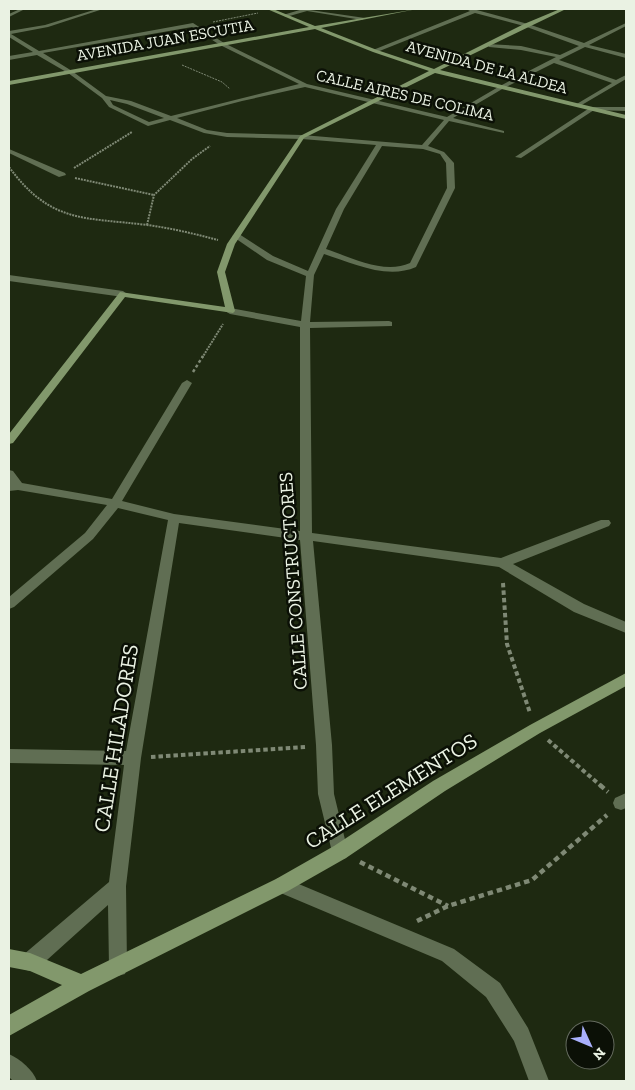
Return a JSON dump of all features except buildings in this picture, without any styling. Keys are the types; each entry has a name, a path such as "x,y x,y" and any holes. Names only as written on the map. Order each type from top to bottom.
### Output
{"street":[{"path":"9,16 23,9"},
{"path":"9,34 46,26 100,9"},
{"path":"286,15 306,9 362,18"},
{"name":"AVENIDA JUAN ESCUTIA","path":"9,83 415,9"},
{"path":"468,9 526,25 582,45 626,56"},
{"path":"230,312 221,272 233,240 302,137 369,102 490,45 526,25 564,9"},
{"name":"AVENIDA DE LA ALDEA","path":"271,10 375,51 435,71 626,117"},
{"path":"375,51 475,11"},
{"path":"424,147 448,119 502,87 626,24"},
{"path":"9,58 192,25"},
{"name":"CALLE AIRES DE COLIMA","path":"192,25 222,44 305,85 369,102 502,132"},
{"path":"9,34 70,72 104,98 111,106 148,124 241,99 305,85"},
{"path":"490,45 521,48 558,59 572,69 615,82"},
{"path":"578,105 626,76"},
{"path":"104,98 129,102 206,132 227,135 381,142 424,147 442,154 450,163 451,188 413,265 406,270 393,271 322,251"},
{"path":"519,157 593,108 626,109"},
{"name":"CALLE CONSTRUCTORES","path":"340,852 326,794 324,745 306,537 304,326 310,275 340,209 381,142"},
{"path":"9,151 62,175"},
{"path":"233,240 310,275"},
{"path":"10,280 123,294 304,326 389,324"},
{"path":"9,441 123,294"},
{"path":"9,604 89,536 115,503 186,383"},
{"path":"9,474 13,486 115,503 174,518 502,563 578,608 626,628"},
{"name":"CALLE HILADORES","path":"118,967 117,886 133,758 174,518"},
{"path":"502,563 605,523"},
{"name":"CALLE ELEMENTOS","path":"9,1026 82,984 282,885 340,852 439,786 535,729 626,679"},
{"path":"9,756 133,758"},
{"path":"282,885 391,933 448,955 493,990 521,1036 539,1081"},
{"path":"30,962 117,886"},
{"path":"9,958 30,962 82,984"},
{"path":"9,1064 26,1081"}],"path":[{"path":"192,25 271,10"},
{"path":"161,55 199,74 222,82 241,99"},
{"path":"62,175 148,124"},
{"path":"147,225 154,195 192,158 227,135"},
{"path":"9,167 32,194 59,212 103,221 147,225 233,240"},
{"path":"62,175 154,195"},
{"path":"186,383 230,312"},
{"path":"391,933 448,906 532,880 625,803 535,729 507,644 502,563"},
{"path":"133,758 324,745"},
{"path":"340,852 448,906"}]}
